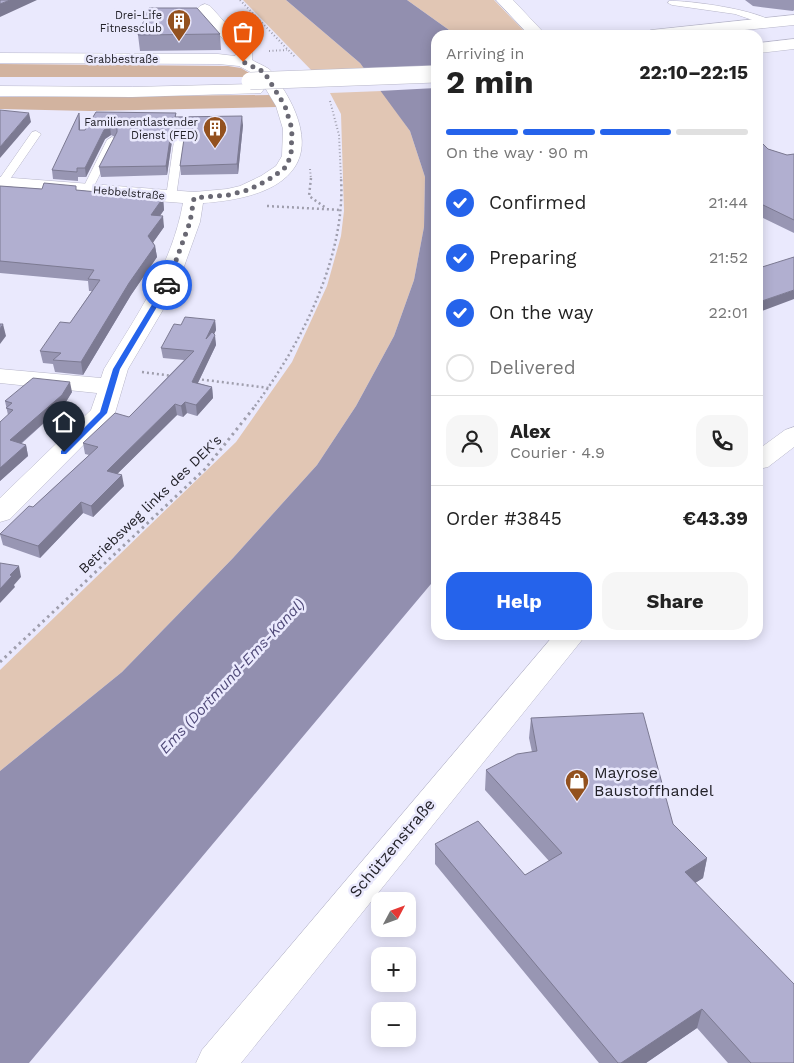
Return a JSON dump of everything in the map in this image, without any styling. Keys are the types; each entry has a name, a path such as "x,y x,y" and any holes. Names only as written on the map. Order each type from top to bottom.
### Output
{"main road":[{"path":"504,0 533,30"},
{"path":"205,9 244,53 243,62"},
{"path":"701,30 794,20"},
{"path":"763,48 794,44"},
{"path":"763,56 794,52"},
{"name":"Grabbestraße","path":"0,58 218,60 243,62 264,72 285,106 292,129 291,156"},
{"path":"0,92 132,92 431,74"},
{"path":"0,84 252,85 431,81"},
{"path":"0,513 103,413 108,401 113,378 166,286 190,222 183,198 228,195 248,190 284,169 291,156"},
{"name":"Hebbelstraße","path":"1,183 183,198"},
{"path":"0,376 80,385 113,378"},
{"path":"763,458 794,434"},
{"name":"Schützenstraße","path":"216,1063 336,915 567,640"}],"lane":[{"path":"672,3 746,14 762,18 770,23"},
{"path":"1,183 36,134"},
{"name":"Hebbelstraße","path":"87,190 112,140"},
{"name":"Hebbelstraße","path":"179,141 183,198"}],"path":[{"path":"240,0 299,61"},
{"path":"251,26 263,24"},
{"name":"Betriebsweg links des DEK's","path":"0,662 205,469 230,440 269,388 287,360 318,297 336,236 341,210 340,147 337,115 328,97"},
{"path":"291,156 310,169 311,181 308,190 310,196 315,202 331,210"},
{"path":"113,378 182,377"},
{"path":"191,378 269,388"}],"shaded area":[{"path":"243,0 286,0 360,63 367,72 315,74"},
{"path":"407,0 494,0 523,30 449,30"},
{"path":"0,64 228,66 241,68 256,77 0,77"},
{"path":"382,91 410,131 425,177 424,227 414,280 394,336 356,406 317,465 233,558 122,672 0,771 0,670 236,442 292,362 327,286 341,236 344,211 341,114 330,93"},
{"path":"271,95 277,107 90,111 0,109 0,97"}],"water":[{"name":"Ems (Dortmund-Ems-Kanal)","path":"286,0 407,0 449,30 431,30 431,584 29,1063 0,1063 0,771 122,672 233,558 317,465 356,406 394,336 414,280 424,227 425,177 410,131 360,63"}],"pier":[{"path":"431,68 431,88 379,91 364,72"}],"building":[{"path":"0,0 10,0 0,4"},
{"path":"149,8 197,8 220,34 138,35"},
{"path":"0,110 29,113 0,147"},
{"path":"96,112 176,113 175,117 242,116 237,164 180,166 185,132 177,127 171,132 166,166 99,167 117,132 117,129 110,126 104,130 85,168 77,168 77,172 52,170 79,113 79,130 85,130"},
{"path":"763,144 768,149 787,155 794,154 794,220 763,205"},
{"path":"44,183 76,186 76,190 163,198 151,215 163,216 148,236 155,246 129,283 81,362 53,360 61,353 40,351 60,322 70,323 100,280 88,279 94,270 0,261 0,186 42,189"},
{"path":"794,257 794,290 763,301 763,267"},
{"path":"185,317 215,320 206,339 212,332 215,335 192,382 212,387 196,405 185,402 181,406 175,404 107,471 122,475 91,506 81,502 38,546 0,534 29,506 33,507 98,447 83,443 115,413 129,417 194,351 161,348 174,324 181,325"},
{"path":"33,378 70,382 62,395 10,440 26,445 0,468 0,422 13,410 6,408 12,403 5,401"},
{"path":"0,563 19,566 0,589"},
{"path":"643,713 673,824 707,858 685,872 794,984 794,1063 751,1063 702,1009 621,1063 618,1063 435,844 478,821 525,875 562,853 486,770 517,754 537,751 531,718"}],"way so far":[{"path":"167,285 190,222 194,198 228,195 248,190 284,169 291,156 292,129 285,106 264,72 243,62"}],"place":[{"name":"Drei-Life Fitnessclub","path":"179,42"},
{"name":"Familienentlastender Dienst (FED)","path":"215,149"},
{"name":"Mayrose Baustoffhandel","path":"577,802"}],"route":[{"path":"64,452 103,413 116,369 167,285"}]}
